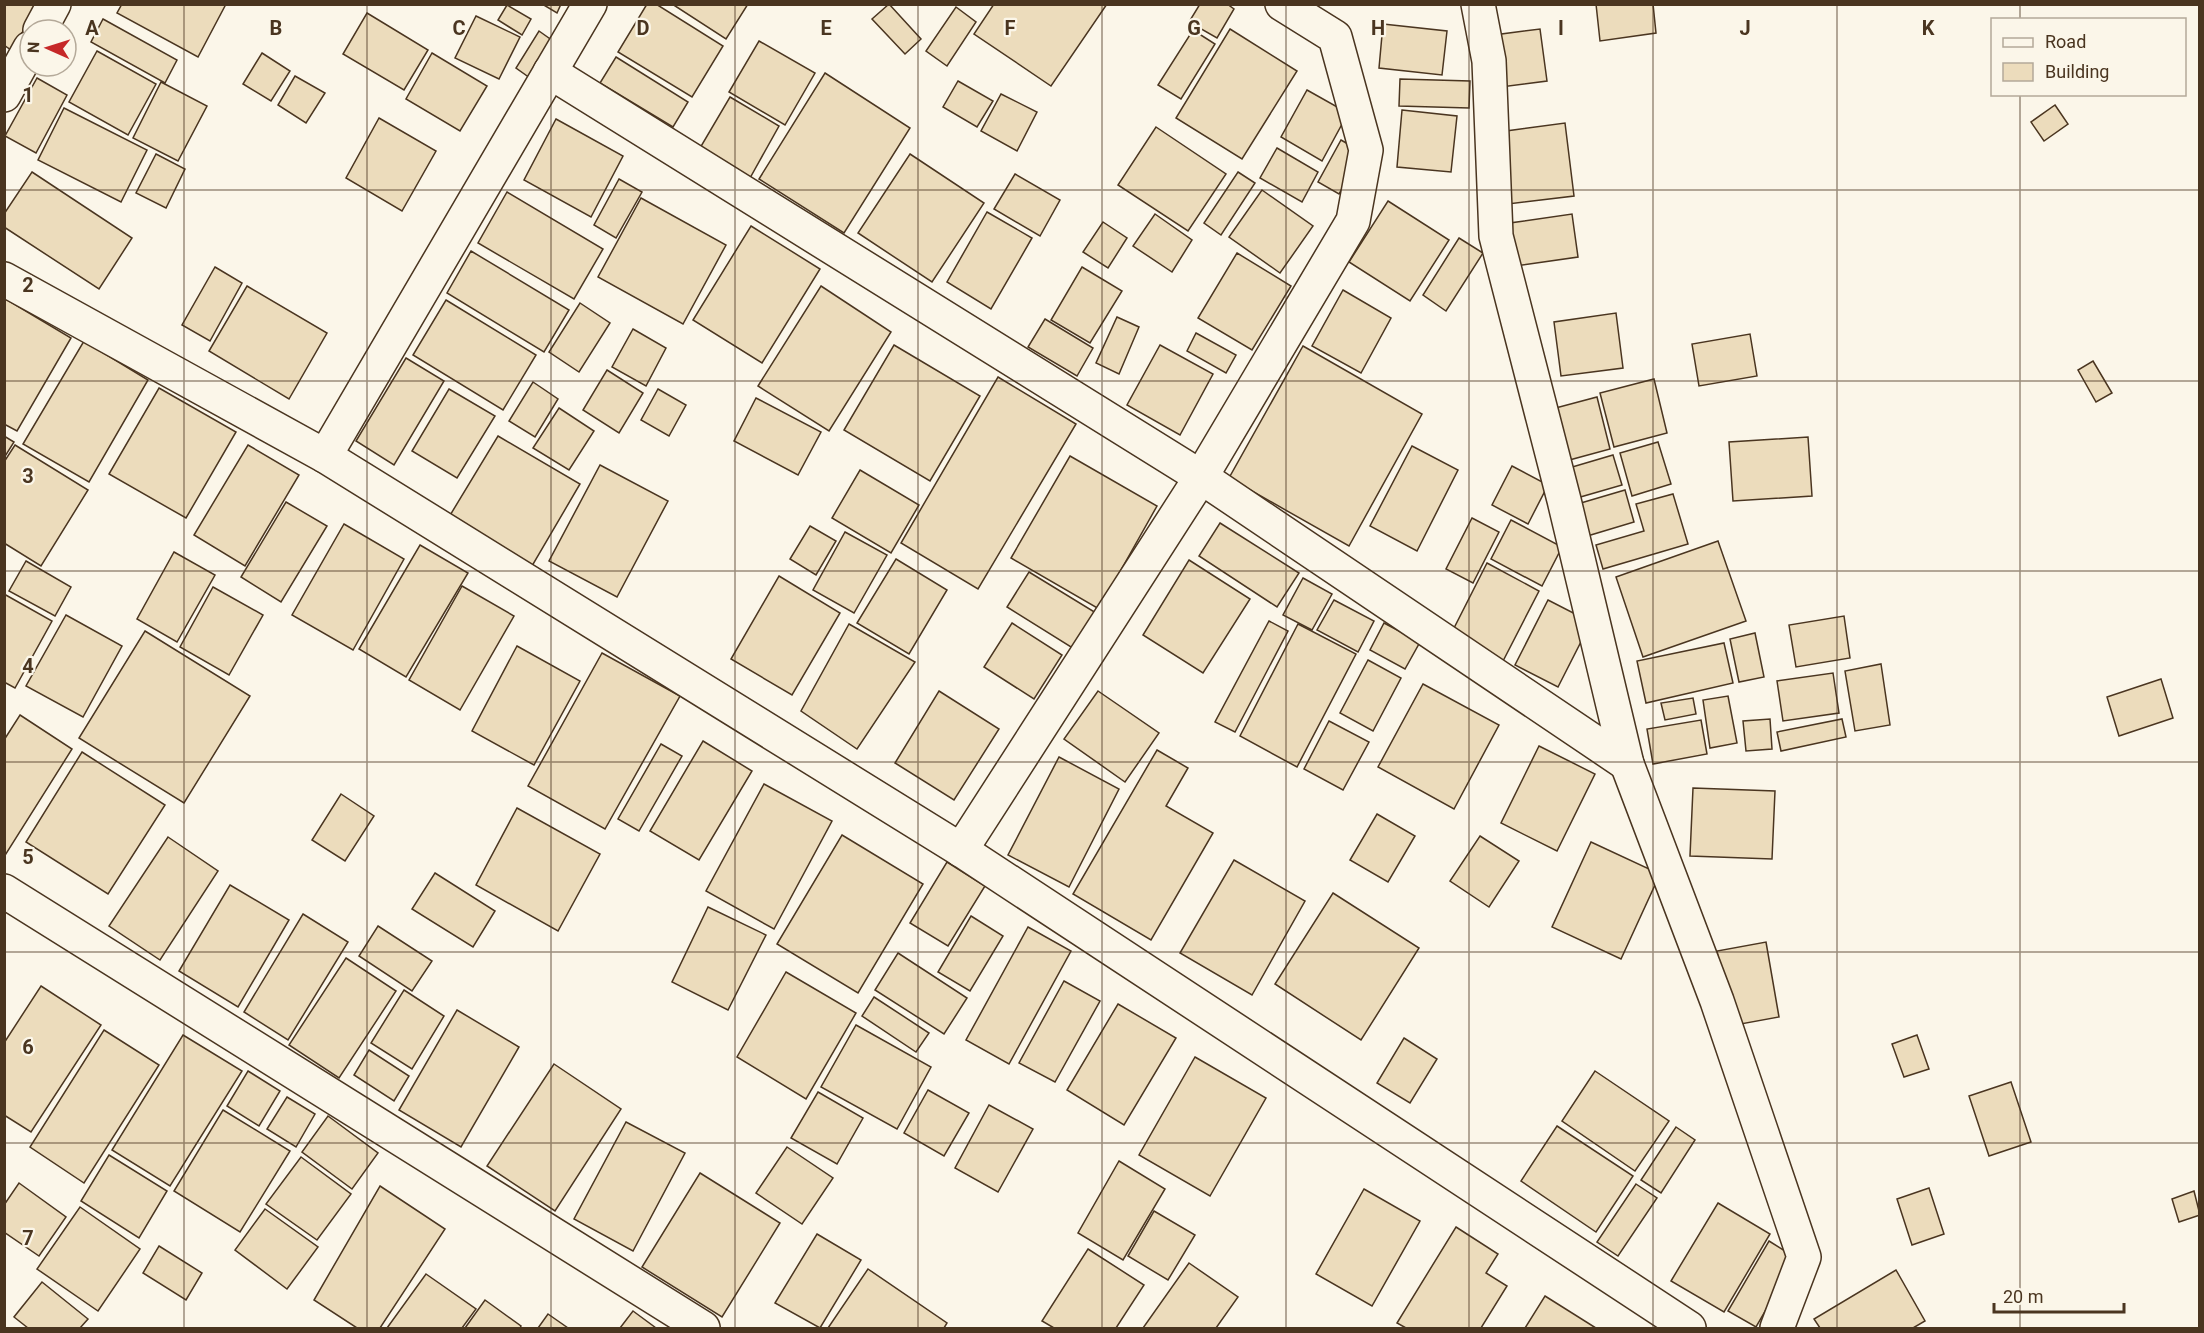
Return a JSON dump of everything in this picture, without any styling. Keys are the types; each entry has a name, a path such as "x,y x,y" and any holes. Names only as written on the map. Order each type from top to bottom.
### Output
{"street":[{"path":"46,18 54,4"},
{"path":"325,456 590,4"},
{"path":"961,850 1201,477 1353,221 1366,150 1335,37 1282,4"},
{"path":"1478,4 1489,61 1496,236 1564,500 1627,764 1717,1001 1804,1257 1778,1329"},
{"path":"4,95 18,70"},
{"path":"550,72 1201,477 1627,764"},
{"path":"4,279 325,456 961,850 1689,1329"},
{"path":"4,891 703,1329"}],"building":[{"path":"4,4 40,5 32,18 18,18 18,39 11,50 4,45"},
{"path":"122,4 226,4 198,57 117,13"},
{"path":"542,4 561,4 557,13"},
{"path":"647,4 656,4 723,46 692,97 618,52"},
{"path":"672,4 748,4 726,39"},
{"path":"889,4 921,39 905,54 872,19"},
{"path":"994,4 1107,4 1051,86 974,34"},
{"path":"1200,4 1227,4 1234,9 1217,38 1189,22"},
{"path":"1596,4 1653,4 1656,33 1600,41"},
{"path":"507,5 531,19 522,35 498,20"},
{"path":"956,7 976,22 947,66 926,51"},
{"path":"367,13 428,50 404,90 343,54"},
{"path":"476,16 520,37 499,79 455,58"},
{"path":"103,19 177,60 165,83 91,42"},
{"path":"1383,24 1447,31 1442,75 1379,68"},
{"path":"1230,29 1297,71 1242,159 1176,118"},
{"path":"1540,29 1547,81 1501,87 1494,35"},
{"path":"1193,30 1215,44 1181,99 1158,85"},
{"path":"539,31 553,41 530,78 516,68"},
{"path":"759,41 815,73 785,125 729,92"},
{"path":"97,51 156,84 128,135 69,102"},
{"path":"262,53 290,71 271,101 243,84"},
{"path":"432,53 487,86 460,131 406,99"},
{"path":"616,57 688,102 673,127 600,83"},
{"path":"825,73 910,128 844,233 759,179"},
{"path":"295,76 325,93 306,123 278,105"},
{"path":"37,78 67,95 36,153 5,136"},
{"path":"1400,79 1470,81 1469,108 1399,106"},
{"path":"958,81 993,101 977,127 943,107"},
{"path":"161,82 207,106 178,161 133,138"},
{"path":"1307,90 1348,113 1322,161 1281,137"},
{"path":"1001,94 1037,112 1017,151 981,131"},
{"path":"730,97 779,126 750,178 700,148"},
{"path":"2055,105 2068,124 2044,141 2031,122"},
{"path":"64,108 147,150 121,202 38,160"},
{"path":"1402,110 1457,116 1451,172 1397,167"},
{"path":"379,118 436,151 402,211 346,178"},
{"path":"556,119 623,156 591,217 524,180"},
{"path":"1565,123 1574,196 1508,204 1499,132"},
{"path":"1156,127 1226,174 1188,231 1118,185"},
{"path":"1341,140 1362,152 1339,194 1318,182"},
{"path":"1277,148 1318,172 1302,202 1260,178"},
{"path":"156,154 185,169 166,208 136,193"},
{"path":"910,154 984,203 932,282 858,233"},
{"path":"32,172 132,238 99,289 4,227 4,214"},
{"path":"1238,172 1255,183 1221,235 1204,223"},
{"path":"1015,174 1060,200 1040,236 994,209"},
{"path":"619,179 642,192 616,238 594,225"},
{"path":"1262,190 1313,226 1280,273 1229,237"},
{"path":"507,192 603,249 574,299 478,243"},
{"path":"641,198 726,245 683,324 598,277"},
{"path":"1388,201 1449,240 1410,301 1349,262"},
{"path":"987,212 1032,238 991,309 947,282"},
{"path":"1155,214 1192,240 1172,272 1133,246"},
{"path":"1572,214 1578,257 1515,266 1510,223"},
{"path":"1103,222 1127,238 1108,268 1083,252"},
{"path":"751,226 820,269 762,363 693,320"},
{"path":"1459,238 1483,253 1446,311 1423,295"},
{"path":"471,251 569,310 544,352 447,293"},
{"path":"1237,253 1291,286 1252,350 1198,318"},
{"path":"215,267 242,283 210,341 182,325"},
{"path":"1082,267 1122,291 1090,343 1051,320"},
{"path":"247,286 327,333 289,399 209,351"},
{"path":"821,286 891,332 829,431 758,386"},
{"path":"1343,290 1391,318 1361,373 1312,346"},
{"path":"4,298 71,338 17,431 4,424"},
{"path":"446,300 536,355 503,410 413,355"},
{"path":"580,303 610,323 579,372 549,352"},
{"path":"1616,313 1623,368 1561,376 1554,322"},
{"path":"1117,317 1139,327 1119,374 1096,363"},
{"path":"1045,319 1093,348 1077,376 1028,347"},
{"path":"633,329 666,348 646,386 612,367"},
{"path":"1196,333 1236,355 1226,373 1187,351"},
{"path":"1750,334 1757,376 1699,386 1692,344"},
{"path":"84,341 148,380 89,482 23,444"},
{"path":"894,345 980,396 930,481 844,430"},
{"path":"1160,345 1213,374 1180,435 1127,405"},
{"path":"1303,346 1422,414 1349,546 1229,478"},
{"path":"406,358 444,381 394,465 356,441"},
{"path":"2093,361 2112,393 2096,402 2078,370"},
{"path":"607,370 643,393 619,433 583,410"},
{"path":"998,377 1076,424 978,589 901,543"},
{"path":"1654,379 1667,433 1614,447 1600,393"},
{"path":"533,382 558,399 535,437 509,421"},
{"path":"159,388 236,432 186,518 109,474"},
{"path":"449,389 495,416 457,478 412,451"},
{"path":"658,389 686,405 669,436 641,420"},
{"path":"1597,397 1610,449 1562,462 1548,410"},
{"path":"756,398 821,432 798,475 734,441"},
{"path":"559,408 594,431 569,470 533,448"},
{"path":"4,436 14,442 4,458"},
{"path":"498,436 580,484 532,566 449,517"},
{"path":"1808,437 1812,496 1733,501 1729,442"},
{"path":"1658,442 1671,484 1632,496 1620,453"},
{"path":"15,445 88,490 41,566 4,543 4,462"},
{"path":"248,445 299,475 245,566 194,535"},
{"path":"1412,446 1458,470 1417,551 1370,526"},
{"path":"1613,455 1622,485 1570,500 1562,470"},
{"path":"1070,456 1157,506 1099,609 1011,558"},
{"path":"600,465 668,501 617,597 549,561"},
{"path":"1512,466 1548,485 1528,524 1492,505"},
{"path":"860,470 919,505 891,553 832,518"},
{"path":"1625,490 1634,522 1584,537 1574,505"},
{"path":"1673,494 1688,544 1603,569 1596,545 1644,531 1636,504"},
{"path":"286,502 327,526 281,602 241,577"},
{"path":"1472,518 1499,532 1473,583 1446,569"},
{"path":"1511,520 1562,547 1542,586 1491,559"},
{"path":"1220,523 1299,573 1277,607 1199,556"},
{"path":"344,524 404,559 353,650 292,615"},
{"path":"810,526 836,541 816,575 790,559"},
{"path":"845,532 887,555 854,613 813,590"},
{"path":"1718,541 1746,621 1643,657 1616,577"},
{"path":"420,545 468,573 406,677 359,649"},
{"path":"174,552 215,575 177,642 137,619"},
{"path":"896,559 947,590 909,654 857,623"},
{"path":"1189,560 1250,599 1203,673 1143,635"},
{"path":"26,561 71,587 55,616 9,591"},
{"path":"1487,563 1539,591 1502,663 1450,636"},
{"path":"1029,572 1101,616 1079,652 1007,607"},
{"path":"779,576 840,613 792,695 731,659"},
{"path":"1303,578 1332,594 1312,630 1283,615"},
{"path":"462,586 514,616 460,710 409,680"},
{"path":"213,587 263,615 229,675 180,647"},
{"path":"4,594 52,621 15,688 4,682"},
{"path":"1334,600 1374,621 1358,652 1317,630"},
{"path":"1548,600 1591,622 1558,687 1515,665"},
{"path":"66,615 122,646 83,717 26,686"},
{"path":"1844,616 1850,658 1796,667 1789,625"},
{"path":"1269,621 1288,631 1235,732 1215,722"},
{"path":"1012,623 1062,655 1034,699 984,667"},
{"path":"1384,623 1420,642 1405,669 1370,650"},
{"path":"849,624 915,662 857,749 801,711"},
{"path":"1298,624 1356,654 1297,767 1240,736"},
{"path":"145,631 250,696 184,803 79,738"},
{"path":"1755,633 1764,677 1739,682 1730,639"},
{"path":"1724,643 1733,683 1646,703 1637,661"},
{"path":"517,646 580,681 534,765 472,731"},
{"path":"602,653 680,696 605,829 528,786"},
{"path":"1368,660 1401,678 1373,731 1340,713"},
{"path":"1881,664 1890,725 1855,731 1845,671"},
{"path":"1833,673 1839,713 1783,721 1777,681"},
{"path":"2161,679 2173,718 2119,736 2107,697"},
{"path":"1423,684 1499,725 1454,809 1378,767"},
{"path":"939,691 999,729 954,800 895,763"},
{"path":"1098,691 1159,733 1125,782 1064,739"},
{"path":"1728,696 1737,743 1710,748 1703,700"},
{"path":"1693,698 1696,714 1665,720 1661,703"},
{"path":"20,715 72,749 4,857 4,740"},
{"path":"1770,719 1772,749 1746,751 1743,721"},
{"path":"1842,719 1846,737 1781,751 1777,732"},
{"path":"1701,720 1707,754 1653,764 1647,729"},
{"path":"1329,721 1369,742 1343,790 1304,769"},
{"path":"703,741 752,771 699,860 650,831"},
{"path":"661,744 682,756 639,831 618,819"},
{"path":"1539,746 1595,774 1557,851 1501,823"},
{"path":"1157,750 1188,768 1166,806 1213,833 1151,940 1073,894"},
{"path":"82,752 165,805 108,894 26,842"},
{"path":"1059,757 1119,789 1069,887 1008,855"},
{"path":"764,784 832,821 774,929 706,891"},
{"path":"1693,788 1775,791 1772,859 1690,856"},
{"path":"341,794 374,816 345,861 312,840"},
{"path":"517,808 600,854 558,931 476,885"},
{"path":"1377,814 1415,836 1388,882 1350,860"},
{"path":"842,835 923,884 858,993 777,944"},
{"path":"1480,836 1519,861 1489,907 1450,881"},
{"path":"168,837 218,871 160,960 109,926"},
{"path":"1591,842 1660,874 1621,959 1552,927"},
{"path":"1234,860 1305,901 1252,995 1180,953"},
{"path":"947,862 985,886 948,946 910,923"},
{"path":"435,873 495,911 473,947 412,909"},
{"path":"230,885 289,920 238,1007 179,971"},
{"path":"1333,893 1419,948 1361,1040 1275,984"},
{"path":"708,907 766,935 728,1010 672,982"},
{"path":"303,914 348,942 288,1040 244,1012"},
{"path":"971,916 1003,936 970,991 938,972"},
{"path":"378,926 432,961 412,991 359,956"},
{"path":"1028,927 1071,951 1009,1064 966,1040"},
{"path":"1766,942 1779,1017 1730,1026 1717,951"},
{"path":"898,953 967,998 944,1034 875,990"},
{"path":"346,958 396,991 339,1078 289,1045"},
{"path":"786,972 856,1013 806,1099 737,1057"},
{"path":"1064,981 1100,1001 1055,1082 1019,1063"},
{"path":"41,986 101,1025 31,1132 4,1115 4,1043"},
{"path":"404,990 444,1016 412,1069 371,1043"},
{"path":"874,997 929,1033 916,1052 862,1016"},
{"path":"1118,1004 1176,1038 1124,1125 1067,1090"},
{"path":"457,1010 519,1047 461,1147 399,1110"},
{"path":"856,1025 931,1067 897,1129 821,1087"},
{"path":"104,1030 159,1065 84,1183 30,1147"},
{"path":"183,1035 242,1071 170,1186 112,1150"},
{"path":"1917,1035 1929,1069 1904,1077 1892,1044"},
{"path":"1404,1038 1437,1059 1410,1103 1377,1083"},
{"path":"369,1050 409,1076 394,1101 354,1075"},
{"path":"1195,1057 1266,1098 1210,1196 1139,1155"},
{"path":"554,1064 621,1109 555,1211 487,1166"},
{"path":"248,1071 280,1091 259,1126 227,1106"},
{"path":"1595,1071 1669,1121 1635,1171 1562,1121"},
{"path":"2011,1082 2031,1142 1989,1156 1969,1096"},
{"path":"928,1090 969,1113 944,1156 904,1133"},
{"path":"818,1092 863,1118 837,1164 791,1138"},
{"path":"287,1097 315,1114 296,1147 267,1129"},
{"path":"989,1105 1033,1129 998,1192 955,1168"},
{"path":"223,1110 290,1151 240,1232 174,1191"},
{"path":"328,1116 378,1153 352,1189 302,1152"},
{"path":"626,1122 685,1153 633,1251 574,1219"},
{"path":"1557,1126 1633,1176 1596,1232 1521,1181"},
{"path":"1676,1127 1695,1140 1661,1193 1641,1180"},
{"path":"787,1147 833,1178 802,1224 756,1193"},
{"path":"109,1155 167,1191 139,1238 81,1201"},
{"path":"301,1157 351,1194 317,1240 266,1204"},
{"path":"1119,1161 1165,1189 1123,1260 1078,1233"},
{"path":"700,1173 780,1223 722,1317 642,1267"},
{"path":"19,1183 66,1217 39,1256 4,1232 4,1205"},
{"path":"1636,1184 1657,1198 1618,1256 1597,1242"},
{"path":"380,1186 445,1229 380,1328 357,1328 314,1300"},
{"path":"1929,1188 1944,1234 1912,1245 1897,1199"},
{"path":"1364,1189 1420,1221 1372,1306 1316,1274"},
{"path":"2194,1191 2200,1215 2179,1222 2172,1199"},
{"path":"1718,1203 1770,1234 1724,1312 1671,1281"},
{"path":"80,1207 140,1249 98,1311 37,1269"},
{"path":"265,1209 318,1247 287,1289 235,1250"},
{"path":"1154,1211 1195,1235 1168,1280 1128,1256"},
{"path":"1456,1227 1498,1254 1486,1273 1507,1286 1481,1328 1406,1328 1397,1323"},
{"path":"817,1234 861,1260 820,1328 775,1303"},
{"path":"1769,1241 1796,1258 1756,1327 1728,1311"},
{"path":"159,1246 202,1273 186,1300 143,1273"},
{"path":"1088,1249 1144,1285 1116,1328 1054,1328 1042,1321"},
{"path":"1189,1263 1238,1297 1216,1328 1143,1328"},
{"path":"868,1269 947,1323 944,1328 828,1328"},
{"path":"1896,1270 1925,1321 1913,1328 1820,1328 1814,1319"},
{"path":"426,1274 476,1309 462,1328 387,1328"},
{"path":"42,1282 88,1319 80,1328 28,1328 14,1317"},
{"path":"1545,1296 1596,1328 1525,1328"},
{"path":"485,1300 521,1326 520,1328 465,1328"},
{"path":"633,1311 656,1328 620,1328"},
{"path":"548,1314 568,1328 538,1328"}]}
